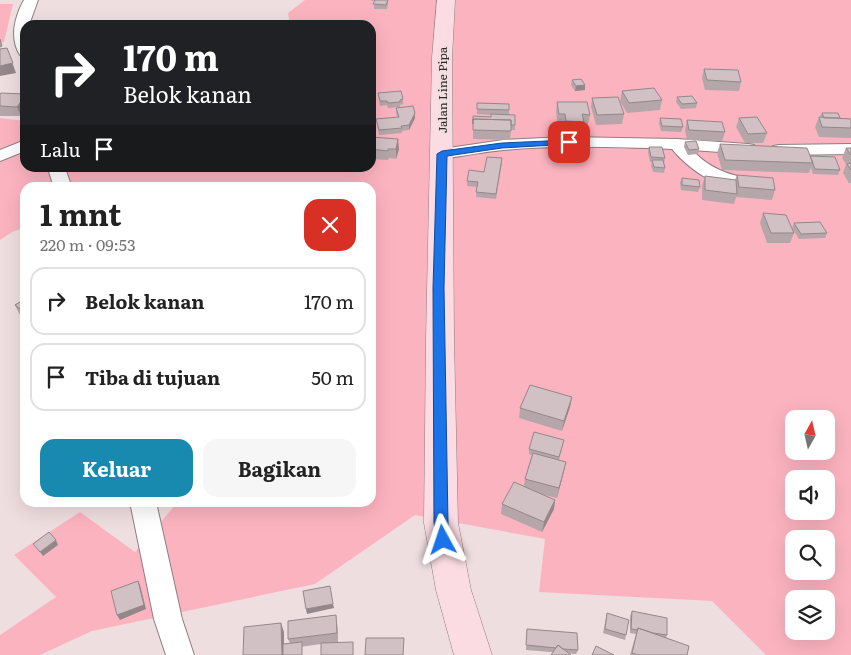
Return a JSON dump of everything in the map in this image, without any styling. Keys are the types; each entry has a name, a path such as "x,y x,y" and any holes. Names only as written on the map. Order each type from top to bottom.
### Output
{"main road":[{"name":"Jalan Line Pipa","path":"446,0 441,58 442,154 439,288 441,523 445,558 452,592 473,655"}],"street":[{"path":"22,20 31,0"},
{"path":"442,154 502,145 560,143 677,144 787,150 851,149"},
{"path":"677,144 683,152 715,176 727,182 747,184"},
{"path":"0,156 20,147"},
{"path":"144,507 168,619 180,655"}],"shaded area":[{"path":"305,0 851,0 851,655 766,655 712,601 539,592 545,539 415,515 315,584 92,631 40,655 0,655 0,635 56,597 14,555 80,512 135,552 174,507 376,507 376,182 20,182 20,229 0,240 0,118 20,120 20,172 376,172 376,20 289,20 288,13"},
{"path":"0,4 13,4 4,42 0,43"}],"building":[{"path":"375,0 388,0 386,5 373,4"},
{"path":"7,48 13,63 0,66 0,49"},
{"path":"704,69 738,70 741,82 707,80"},
{"path":"581,79 585,85 576,86 572,80"},
{"path":"654,88 662,100 629,103 622,91"},
{"path":"401,91 403,99 400,102 388,103 387,101 380,101 378,93"},
{"path":"0,94 20,94 20,103 17,107 0,106"},
{"path":"692,96 697,103 682,104 677,97"},
{"path":"618,97 624,114 597,115 592,98"},
{"path":"557,102 587,102 590,115 582,114 584,122 566,121 565,114 559,114"},
{"path":"477,103 509,104 509,110 477,109"},
{"path":"413,106 415,113 409,125 401,126 402,128 379,130 376,119 399,117 396,108"},
{"path":"822,113 838,113 840,118 824,118"},
{"path":"491,114 515,115 515,125 511,125 511,120 473,119 473,116 491,117"},
{"path":"757,117 767,133 748,134 739,118"},
{"path":"819,117 851,119 851,128 822,127"},
{"path":"660,118 681,119 683,127 662,126"},
{"path":"473,119 511,120 511,131 473,130"},
{"path":"687,120 722,122 725,132 689,130"},
{"path":"376,137 398,139 396,149 388,149 388,151 376,150"},
{"path":"696,141 699,149 689,150 685,142"},
{"path":"720,144 807,148 813,163 725,160"},
{"path":"649,147 662,147 665,158 651,157"},
{"path":"846,148 851,148 851,155"},
{"path":"810,156 835,157 840,170 815,169"},
{"path":"487,157 502,158 496,194 476,192 478,182 467,181 469,170 484,172"},
{"path":"652,160 663,160 665,168 654,167"},
{"path":"737,175 773,178 775,190 739,187"},
{"path":"705,176 736,180 737,194 705,190"},
{"path":"682,178 699,180 700,187 682,185"},
{"path":"763,213 786,215 794,233 771,233"},
{"path":"820,222 827,233 801,234 794,223"},
{"path":"20,302 20,309 15,305"},
{"path":"530,385 572,397 564,421 520,408"},
{"path":"534,432 564,440 559,457 529,449"},
{"path":"533,453 566,462 559,488 525,479"},
{"path":"514,482 555,500 544,522 502,504"},
{"path":"49,532 56,540 40,552 33,544"},
{"path":"138,581 144,605 117,615 111,591"},
{"path":"330,586 333,604 306,609 303,591"},
{"path":"632,611 667,618 667,635 638,628 638,630 631,629"},
{"path":"607,613 629,620 626,635 605,629"},
{"path":"336,615 337,633 288,639 288,621"},
{"path":"281,623 282,655 243,655 244,627"},
{"path":"638,628 689,646 687,655 638,655 632,653"},
{"path":"527,629 577,633 578,650 563,649 558,645 556,648 526,645"},
{"path":"366,638 404,638 403,655 365,655"},
{"path":"302,642 302,655 283,655 283,644"},
{"path":"353,642 353,655 321,655 321,643"},
{"path":"558,645 571,655 551,655"},
{"path":"596,646 614,655 592,655"}],"route":[{"path":"443,540 439,442 439,288 442,154 502,145 569,142"}]}
